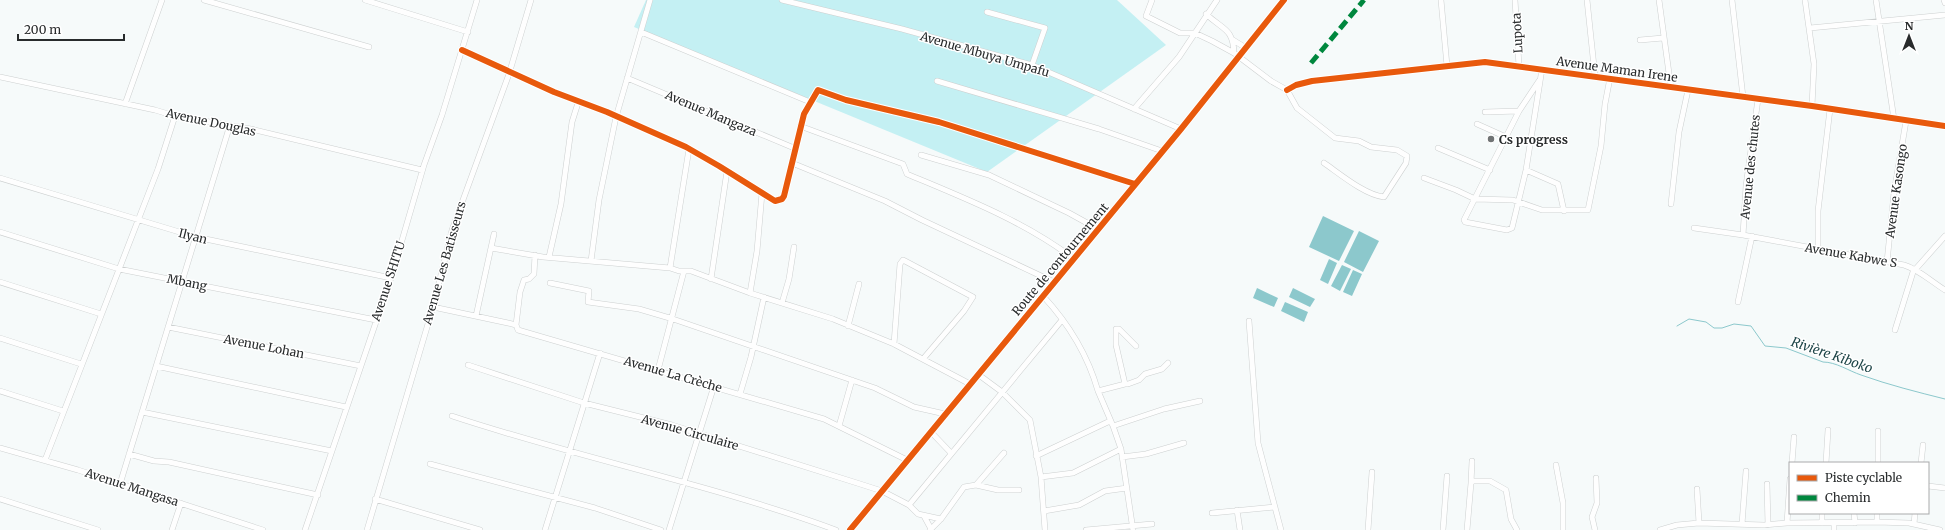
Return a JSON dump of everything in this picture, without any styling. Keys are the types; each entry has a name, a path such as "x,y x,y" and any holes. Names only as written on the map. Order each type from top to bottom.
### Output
{"street":[{"path":"125,104 162,0"},
{"path":"204,0 369,47"},
{"path":"365,0 468,32"},
{"name":"Avenue SHITU","path":"305,530 391,278 422,170 468,32 477,0"},
{"name":"Avenue Les Batisseurs","path":"367,530 433,307 452,230 510,72 531,0"},
{"path":"591,261 599,200 616,117 650,0"},
{"name":"Avenue Mbuya Umpafu","path":"785,0 902,29 1032,65 1181,129"},
{"path":"1152,0 1146,16 1180,33 1195,33 1236,55 1271,82 1287,90 1296,106 1335,138 1359,141 1371,147 1397,150 1408,156 1406,163 1384,197 1354,184 1324,163"},
{"path":"1134,109 1179,57 1206,14 1217,0"},
{"name":"Route de contournement","path":"850,530 1181,129 1236,55 1246,48 1284,0"},
{"path":"1441,0 1447,66"},
{"name":"Lupota","path":"1515,0 1519,47 1518,66"},
{"path":"1587,0 1595,76"},
{"path":"1659,0 1671,88"},
{"path":"1732,0 1743,97"},
{"path":"1805,0 1814,57 1812,106"},
{"path":"1876,0 1894,119"},
{"path":"987,12 1045,28 1032,65"},
{"path":"1206,14 1229,32 1233,40 1236,55"},
{"path":"1810,28 1945,15"},
{"path":"641,32 810,102"},
{"path":"1640,40 1663,38"},
{"path":"1233,40 1246,48"},
{"path":"462,50 578,103 616,117 689,149 775,201 782,199 800,126 810,102 818,90 846,100 932,120 1136,184"},
{"name":"Avenue Maman Irene","path":"1287,90 1296,85 1312,81 1485,62 1812,106 1945,126"},
{"path":"1540,81 1519,111 1474,199 1464,222 1507,230 1512,228 1526,170 1542,69"},
{"path":"0,84 1,78"},
{"name":"Avenue Douglas","path":"1,78 175,116 230,126 422,170"},
{"name":"Avenue Mangaza","path":"627,78 794,148"},
{"path":"1424,178 1456,190 1474,199 1519,201 1542,210 1587,211 1590,209 1601,146 1605,104 1610,78"},
{"path":"937,81 1099,130 1162,151"},
{"path":"1671,204 1679,132 1688,90"},
{"name":"Avenue des chutes","path":"1743,234 1746,186 1758,99"},
{"path":"549,257 561,204 572,122 578,103"},
{"path":"1818,250 1818,211 1830,109"},
{"path":"1485,112 1519,111"},
{"path":"45,460 158,169 175,116"},
{"name":"Avenue Kasongo","path":"1887,262 1893,200 1906,121"},
{"path":"1477,124 1506,138"},
{"path":"120,484 230,126"},
{"path":"800,126 903,164 907,174 1024,227 1056,245 1074,259"},
{"path":"1438,148 1490,170"},
{"path":"670,268 689,149"},
{"path":"922,155 988,176 1069,213 1098,229"},
{"path":"792,163 885,201 1054,282"},
{"path":"1526,170 1558,184 1564,210"},
{"path":"711,279 727,171"},
{"name":"Ilyan","path":"0,178 196,237 391,278"},
{"path":"750,293 757,251 762,193"},
{"name":"Avenue Kabwe S","path":"1694,228 1743,234 1818,250 1887,262 1915,269"},
{"name":"Mbang","path":"0,232 119,269 376,320"},
{"path":"476,316 494,234"},
{"path":"1738,302 1752,236"},
{"path":"1895,330 1915,269 1945,236"},
{"path":"782,303 790,279 794,247"},
{"path":"491,248 549,257 691,271 750,293 810,311 894,344 970,384"},
{"path":"516,325 520,292 524,280 529,279 534,274 535,255"},
{"path":"894,344 900,264 903,260 973,297 964,311 923,359"},
{"path":"1915,269 1928,280 1945,290"},
{"path":"658,370 684,271"},
{"path":"0,282 101,314"},
{"path":"550,283 589,291 588,302 639,309 671,319 875,388 914,407 945,414"},
{"path":"848,326 859,284"},
{"path":"1043,296 1062,320 1092,370 1098,391 1121,449 1133,528"},
{"path":"740,394 753,347 764,297"},
{"name":"Avenue La Crèche","path":"433,307 516,325 518,330 824,419 907,460"},
{"path":"909,505 1062,320"},
{"path":"1249,321 1258,443 1281,530"},
{"name":"Avenue Lohan","path":"168,327 360,366"},
{"path":"1125,384 1116,345 1116,329 1119,329 1136,346"},
{"path":"0,338 81,364"},
{"path":"545,530 600,353"},
{"path":"1098,391 1140,380 1145,374 1162,369 1168,363"},
{"path":"156,366 346,407"},
{"name":"Avenue Circulaire","path":"468,366 584,403 672,425 699,435 882,492 909,505 918,514 924,516"},
{"path":"978,375 1002,392 1030,420 1041,477 1045,530"},
{"path":"839,426 852,380"},
{"path":"669,530 714,386"},
{"path":"0,392 63,411"},
{"path":"1036,456 1111,424 1164,409 1200,401"},
{"path":"142,412 332,451"},
{"path":"452,416 773,508 836,530"},
{"path":"1826,462 1828,430"},
{"path":"1878,431 1878,462"},
{"path":"930,432 951,453"},
{"path":"1792,462 1794,437"},
{"path":"1122,457 1146,454 1184,444"},
{"path":"1921,462 1923,445"},
{"name":"Avenue Mangasa","path":"0,448 45,460 263,530"},
{"path":"1041,477 1073,473 1121,449"},
{"path":"976,485 1004,453"},
{"path":"129,454 154,461 169,462 318,495"},
{"path":"1468,530 1472,461"},
{"path":"430,464 595,508 661,530"},
{"path":"1556,465 1563,503 1563,530"},
{"path":"1742,524 1746,471"},
{"path":"1368,530 1372,472"},
{"path":"1443,530 1447,476"},
{"path":"1595,530 1592,517 1597,503 1596,478"},
{"path":"1471,483 1473,481 1490,481 1505,488 1511,519 1517,530"},
{"path":"1767,484 1768,525"},
{"path":"924,516 930,529 941,519 964,487 976,485 998,490 1019,490"},
{"path":"1929,486 1945,488"},
{"path":"1044,511 1079,505 1105,491 1127,488"},
{"path":"1697,489 1699,523"},
{"path":"1787,523 1789,494"},
{"path":"0,499 98,530"},
{"path":"376,499 480,530"},
{"path":"172,530 181,504"},
{"path":"1212,513 1274,507"},
{"path":"1237,510 1240,530"},
{"path":"1822,514 1822,523"},
{"path":"1854,514 1854,523"},
{"path":"1877,514 1877,522"},
{"path":"1914,524 1915,514"},
{"path":"924,516 941,519"},
{"path":"1660,530 1677,525 1699,523 1768,525 1787,523 1877,522 1914,524 1940,530"},
{"path":"1834,523 1834,530"},
{"path":"1086,530 1133,528 1152,524"}],"shaded area":[{"path":"646,0 1117,0 1166,45 987,172 634,27"},
{"path":"1323,216 1354,231 1339,261 1309,247"},
{"path":"1359,231 1379,241 1363,272 1344,262"},
{"path":"1329,259 1337,263 1328,284 1320,280"},
{"path":"1342,265 1351,269 1340,291 1331,286"},
{"path":"1353,270 1362,274 1352,296 1343,292"},
{"path":"1257,288 1278,298 1274,307 1253,298"},
{"path":"1293,288 1315,299 1310,307 1289,297"},
{"path":"1285,302 1308,312 1304,322 1281,311"}],"waterway":[{"name":"Rivière Kiboko","path":"1677,326 1689,319 1706,322 1714,328 1722,328 1734,324 1751,326 1765,346 1786,348 1823,362 1838,365 1882,382 1945,399"}],"marked path":[{"path":"1311,63 1364,0"}],"cycle path":[{"path":"850,530 1181,129 1284,0"},
{"path":"462,50 554,92 607,112 686,147 775,201 782,199 784,196 804,114 818,90 846,100 939,122 1135,184"},
{"path":"1287,90 1296,85 1312,81 1485,62 1812,106 1945,126"}],"place":[{"name":"Cs progress","path":"1491,139"}]}
